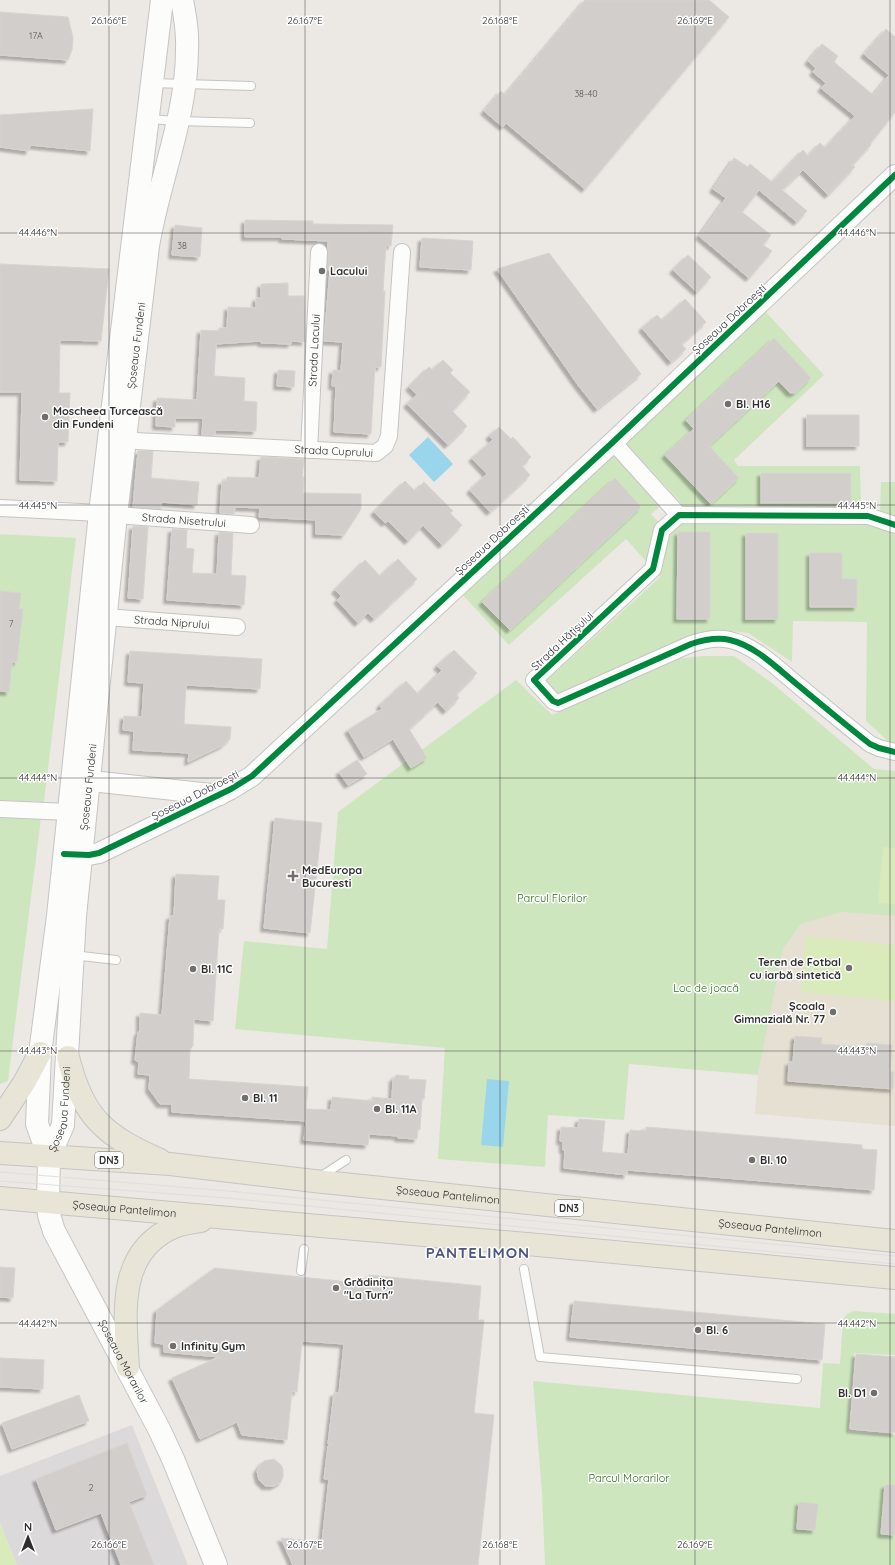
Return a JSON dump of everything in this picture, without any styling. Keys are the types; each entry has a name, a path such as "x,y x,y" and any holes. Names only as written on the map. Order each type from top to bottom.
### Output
{"main road":[{"name":"Șoseaua Fundeni","path":"48,1157 37,1124 40,1053 55,937 73,855 117,440 147,118 162,0"},
{"name":"Șoseaua Fundeni","path":"117,440 150,233 178,121 185,84 187,49 182,0"},
{"name":"Șoseaua Fundeni","path":"48,1157 63,1125 73,955 73,855 69,812 81,780 106,617 108,514"},
{"path":"0,1119 24,1083 40,1053"},
{"path":"68,1057 73,1079 80,1095 89,1111 101,1126 119,1139 170,1164"},
{"name":"Șoseaua Pantelimon","path":"0,1153 170,1164 314,1181 895,1241"},
{"name":"Șoseaua Morarilor","path":"48,1157 48,1201 51,1222 61,1246 128,1367 173,1459 216,1565"},
{"name":"Șoseaua Pantelimon","path":"0,1198 514,1242 895,1278"},
{"path":"128,1367 126,1302 132,1271 136,1260 148,1244 164,1232 175,1227 219,1217"}],"street":[{"name":"Șoseaua Dobroești","path":"73,855 99,853 220,795 241,784 262,768 613,442 895,175"},
{"name":"Strada Lacului","path":"309,450 319,252"},
{"name":"Strada Cuprului","path":"117,440 376,453 385,446 389,436 402,252"},
{"path":"613,442 679,515 868,516 895,525"},
{"name":"Strada Nisetrului","path":"0,508 108,514 251,526"},
{"name":"Strada Hățișului","path":"679,515 662,530 653,569 534,680 539,686 553,701 558,703 691,644 704,640 730,640 764,658 870,744 895,752"},
{"name":"Strada Niprului","path":"106,617 237,627"},
{"name":"Șoseaua Dobroești","path":"81,780 220,795"},
{"path":"0,809 69,812"}],"lane":[{"path":"151,83 251,86"},
{"path":"147,118 178,121 250,123"},
{"path":"73,955 116,960"},
{"path":"314,1181 346,1160"},
{"path":"301,1271 304,1249"},
{"path":"524,1269 540,1357 797,1379"}],"shaded area":[{"name":"Școala Gimnazială Nr. 77","path":"841,911 895,916 895,1126 755,1114 758,1075 783,949 801,924"},
{"path":"132,1425 188,1565 17,1565 0,1523 0,1476"}],"green space":[{"path":"764,310 824,375 734,460 738,466 860,466 861,507 684,506 625,442"},
{"path":"611,453 661,506 651,514 660,524 868,525 895,533 895,743 889,742 866,721 867,622 793,621 792,662 748,633 722,630 697,633 557,697 544,683 660,577 626,539 509,645 461,593"},
{"path":"881,482 895,482 895,521 880,516"},
{"path":"0,534 76,538 44,802 0,800"},
{"name":"Parcul Florilor","path":"702,656 734,656 772,683 874,769 895,771 895,916 841,912 801,924 783,949 758,1075 629,1064 624,1120 548,1115 545,1167 438,1159 445,1048 235,1029 244,941 327,949 338,812 516,680 552,715 677,659"},
{"path":"0,817 41,818 8,1081 0,1084"},
{"path":"883,847 895,848 895,904 878,903"},
{"name":"Teren de Fotbal cu iarbă sintetică","path":"806,936 895,945 895,1001 801,992"},
{"name":"Parcul Morarilor","path":"854,1311 895,1314 895,1355 854,1353 848,1432 895,1435 895,1565 545,1565 542,1493 533,1381 820,1408 823,1363 840,1364 843,1320 847,1314"},
{"path":"0,1523 17,1565 0,1565"}],"water":[{"path":"428,437 453,464 434,482 409,455"},
{"path":"487,1079 509,1081 503,1147 481,1145"}],"building":[{"path":"585,0 709,0 729,17 585,189 506,123 503,127 484,111 501,91 505,95"},
{"path":"0,12 68,17 73,38 72,50 68,60 0,55"},
{"path":"886,29 895,37 895,112 870,144 871,145 852,165 855,167 828,195 803,170 782,190 807,211 797,222 759,190 742,212 771,235 763,245 772,251 749,278 699,236 726,198 713,189 734,158 748,167 750,164 772,182 803,150 808,156 820,143 825,148 855,116 821,88 826,83 813,72 816,68 808,61 822,44 838,56 834,62 873,95 889,75 864,54"},
{"path":"93,109 90,151 30,145 29,151 0,147 0,115"},
{"path":"245,220 313,221 313,224 393,225 391,246 386,245 381,367 375,367 371,434 334,432 336,386 332,386 333,370 341,371 343,342 324,341 330,270 328,270 328,241 282,239 283,237 245,237"},
{"path":"175,225 202,228 200,257 172,255"},
{"path":"422,238 473,241 471,270 420,267"},
{"path":"549,253 641,374 597,409 578,385 497,269"},
{"path":"688,255 711,277 697,292 673,270"},
{"path":"0,264 109,269 101,341 60,340 59,393 70,393 68,442 58,442 57,481 20,480 22,392 0,392"},
{"path":"288,283 288,296 304,296 305,342 291,341 291,344 261,343 261,341 216,344 214,376 245,378 244,401 257,402 256,431 215,430 215,435 202,435 203,418 175,418 175,427 156,426 157,398 197,400 201,330 219,331 219,328 227,328 228,307 256,308 256,298 261,298 261,284"},
{"path":"685,299 706,322 681,344 686,349 671,362 642,328 657,315 662,320"},
{"path":"774,338 811,378 795,393 790,393 779,381 709,446 739,478 711,504 665,455 694,429 686,420"},
{"path":"443,360 453,370 450,373 470,392 452,411 467,426 448,445 407,404 417,395 409,387 429,367 432,370"},
{"path":"278,370 295,371 294,387 277,386"},
{"path":"807,415 859,415 859,446 807,446"},
{"path":"499,427 511,439 513,437 531,457 522,466 530,475 490,512 470,490 487,474 472,458 493,440 489,436"},
{"path":"138,451 153,451 151,478 199,482 197,505 161,502 161,509 133,507"},
{"path":"261,457 304,459 302,477 304,477 303,493 361,494 361,509 344,535 316,534 316,520 259,517 260,508 235,507 234,514 220,513 222,481 227,481 227,477 259,478"},
{"path":"761,473 851,473 851,503 761,503"},
{"path":"615,478 641,507 510,630 482,602"},
{"path":"405,481 415,491 424,482 453,511 450,513 462,525 442,545 423,525 408,541 388,521 385,523 374,512"},
{"path":"133,526 148,527 143,599 128,598"},
{"path":"172,529 187,530 186,548 194,549 192,573 217,574 219,532 233,533 231,575 246,576 244,605 167,600"},
{"path":"678,532 710,532 710,619 677,619"},
{"path":"746,533 778,533 778,619 746,619"},
{"path":"810,553 842,553 842,579 857,579 857,607 810,607"},
{"path":"398,559 417,579 374,619 368,613 358,623 337,600 341,596 335,590 365,560 380,576"},
{"path":"0,591 21,593 19,609 23,609 17,662 12,662 9,692 0,691"},
{"path":"454,650 477,673 456,694 459,698 446,711 438,702 409,729 427,758 411,768 393,739 364,757 348,730 382,709 380,705 406,681 418,694 442,670 437,666"},
{"path":"130,651 262,659 260,689 186,685 184,724 231,727 230,739 223,745 188,762 189,753 133,750 134,731 123,730 124,716 142,717 144,683 128,682"},
{"path":"357,760 367,774 348,785 339,772"},
{"name":"MedEuropa Bucuresti","path":"275,818 322,823 310,933 264,928"},
{"path":"176,874 219,876 217,900 225,900 223,929 219,929 213,1021 194,1019 193,1046 190,1049 189,1079 308,1087 306,1109 331,1110 332,1097 372,1101 372,1097 392,1099 393,1078 395,1078 396,1075 409,1076 408,1079 426,1080 424,1099 422,1099 420,1130 418,1129 417,1139 369,1134 368,1145 304,1140 306,1121 172,1112 172,1104 160,1104 149,1089 150,1075 138,1074 139,1062 135,1060 138,1032 140,1032 140,1013 162,1015 170,916 174,916"},
{"path":"795,1036 822,1038 821,1044 866,1047 867,1043 892,1045 890,1072 894,1072 893,1089 788,1081 789,1062 793,1062"},
{"name":"Bl. 10","path":"579,1119 605,1121 602,1152 628,1154 630,1130 646,1131 646,1127 862,1145 862,1149 877,1150 874,1190 627,1170 627,1175 564,1168 565,1150 563,1150 563,1141 560,1141 561,1127 578,1128"},
{"path":"0,1267 15,1268 13,1298 0,1297"},
{"path":"215,1268 368,1284 369,1275 481,1286 478,1320 484,1320 474,1413 494,1415 478,1565 293,1565 281,1538 322,1542 329,1479 324,1479 328,1446 333,1444 328,1444 334,1393 339,1393 344,1344 302,1341 297,1392 292,1391 287,1440 242,1435 237,1422 200,1439 172,1378 219,1357 164,1352 164,1344 155,1343 157,1310"},
{"name":"Bl. 6","path":"574,1301 825,1324 822,1360 570,1337"},
{"name":"Bl. D1","path":"856,1354 895,1357 895,1433 850,1429"},
{"path":"0,1358 44,1360 43,1389 0,1387"},
{"path":"79,1395 89,1421 12,1449 2,1423"},
{"path":"127,1443 147,1495 129,1502 154,1565 121,1565 101,1513 56,1530 36,1479"},
{"path":"274,1459 283,1469 283,1477 281,1482 274,1486 265,1486 259,1480 257,1471 264,1461"},
{"path":"885,1485 895,1485 895,1535 881,1534"},
{"path":"799,1502 818,1504 815,1530 797,1529"}],"tram line":[{"path":"0,1172 228,1191 895,1256"},
{"path":"0,1181 227,1198 895,1264"}],"cycle path":[{"path":"64,854 89,855 99,853 231,789 252,776 613,442 895,175"},
{"path":"895,525 868,516 679,515 662,530 653,569 534,680 553,701 558,703 691,644 710,639 730,640 749,647 758,653 870,744 895,752"}],"place":[{"name":"Lacului","path":"322,271"},
{"name":"Bl. H16","path":"728,404"},
{"name":"Moscheea Turcească din Fundeni","path":"45,417"},
{"name":"MedEuropa Bucuresti","path":"293,876"},
{"name":"Teren de Fotbal cu iarbă sintetică","path":"849,968"},
{"name":"Bl. 11C","path":"193,969"},
{"name":"Școala Gimnazială Nr. 77","path":"833,1012"},
{"name":"Bl. 11","path":"245,1098"},
{"name":"Bl. 11A","path":"377,1109"},
{"name":"Bl. 10","path":"752,1160"},
{"name":"Grădinița \"La Turn\"","path":"336,1288"},
{"name":"Bl. 6","path":"698,1330"},
{"name":"Infinity Gym","path":"173,1346"},
{"name":"Bl. D1","path":"874,1393"}],"district":[{"name":"PANTELIMON","path":"478,1252"}],"park label":[{"name":"Loc de joacă","path":"706,988"}]}
